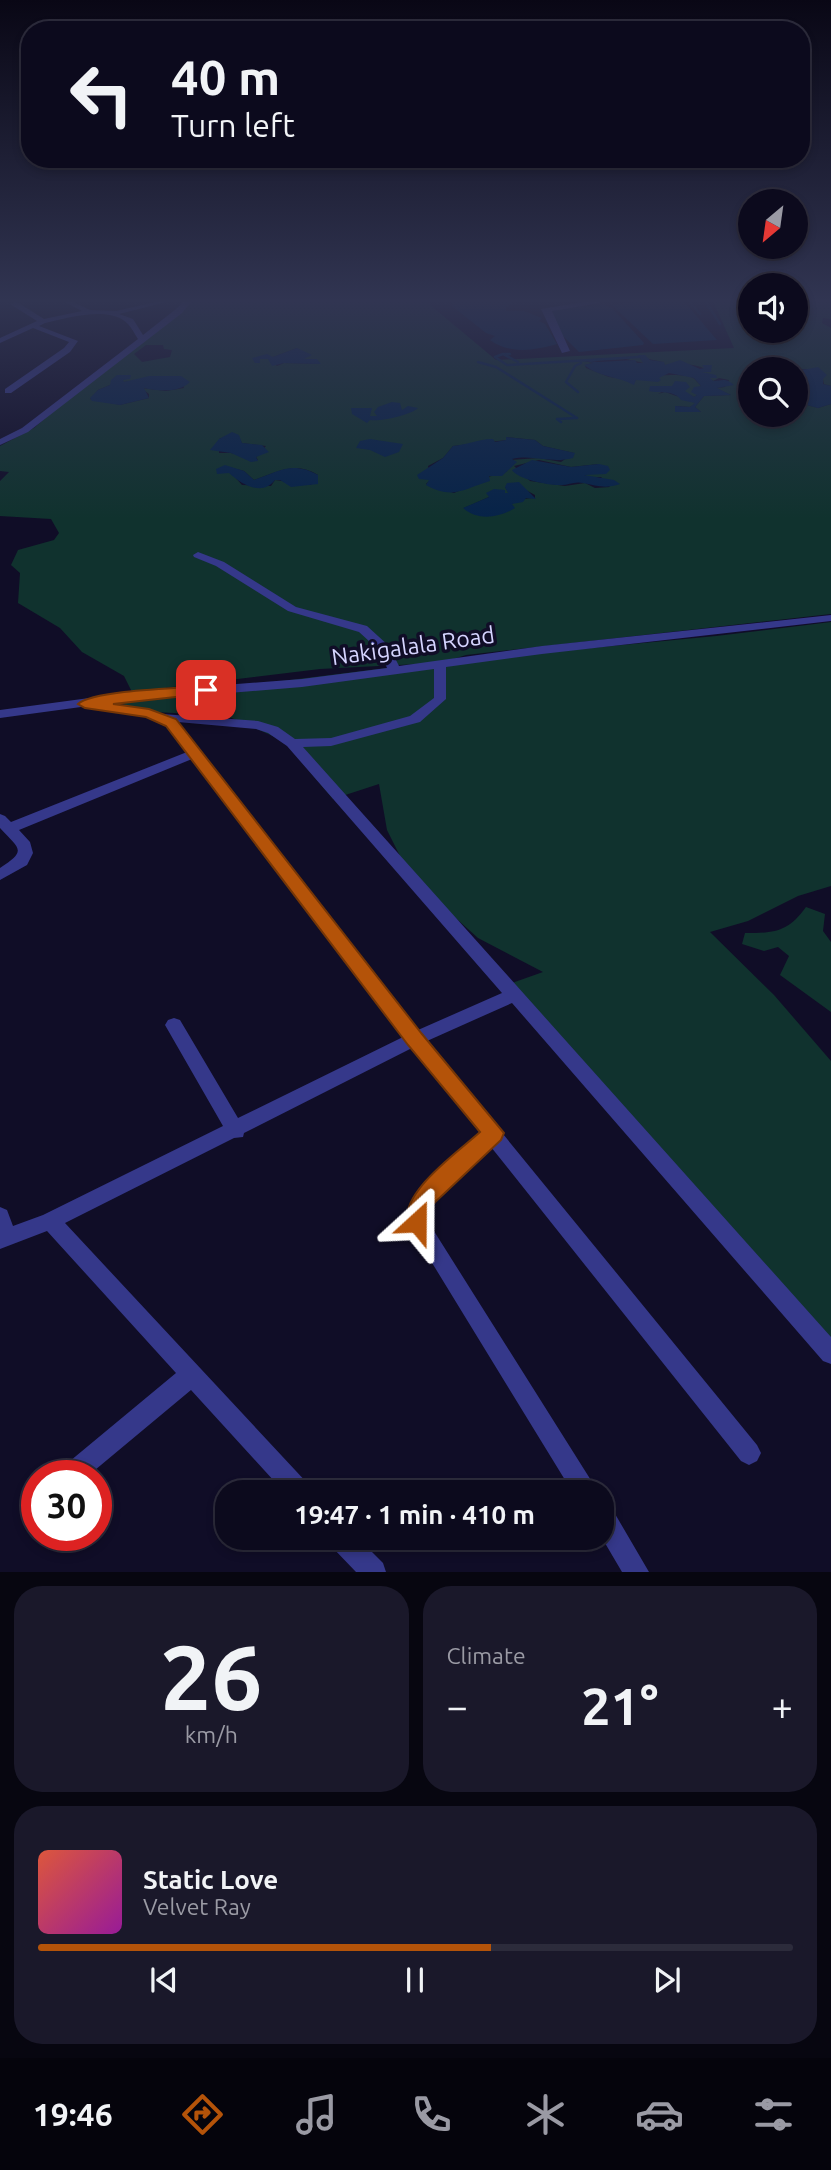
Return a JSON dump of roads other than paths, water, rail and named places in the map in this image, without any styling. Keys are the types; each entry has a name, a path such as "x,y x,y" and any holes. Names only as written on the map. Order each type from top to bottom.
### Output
{"street":[{"path":"8,391 35,372"},
{"path":"0,442 25,430 98,372"},
{"path":"198,555 220,564 292,609 363,629 385,649 394,669"},
{"name":"Nakigalala Road","path":"6,713 134,696 302,683 440,663 831,618"},
{"path":"292,743 331,743 415,719 440,699 440,663"},
{"path":"0,700 6,713"},
{"path":"85,704 162,717 258,725 272,730 292,743 831,1353"},
{"path":"162,717 171,722 415,1039 749,1453"},
{"path":"0,875 22,861 26,853 25,846 5,823 195,753"},
{"path":"0,1216 3,1238 50,1222 415,1039 514,995"},
{"path":"174,1025 236,1131"},
{"path":"493,1133 424,1198 418,1209 417,1222 579,1480"},
{"path":"50,1222 289,1480"},
{"path":"89,1460 190,1376"},
{"path":"614,1535 637,1572"},
{"path":"353,1550 374,1572"}],"water":[{"path":"597,372 704,372 716,375 717,378 710,378 713,381 726,380 734,385 717,388 731,395 704,396 695,407 701,412 675,412 675,406 690,407 695,403 681,400 670,393 649,391 650,386 672,386 675,381 686,382 690,387 685,391 694,397 697,395 691,392 694,387 701,386 694,378 669,373 659,378 661,380 658,382 636,380 634,385"},
{"path":"808,372 824,372 827,375 823,384 831,386 831,404 818,408 808,405"},
{"path":"117,375 131,375 130,379 123,380 124,382 149,376 181,376 190,382 174,390 144,388 149,398 120,405 92,401 90,398 98,390 110,385"},
{"path":"392,402 400,403 402,410 408,406 418,408 402,415 370,420 367,423 352,414 351,408 372,408 370,416 377,416 374,412 378,407"},
{"path":"232,432 239,435 242,443 262,445 269,452 256,457 258,461 251,462 231,453 210,450 219,439"},
{"path":"506,437 535,440 543,446 575,453 573,458 565,460 512,459 517,462 502,476 489,476 490,481 458,492 435,489 426,485 429,480 419,479 417,475 443,458 453,446 489,439 495,442 506,440"},
{"path":"370,439 403,444 399,452 385,457 370,450 356,448 360,441"},
{"path":"532,460 571,467 599,464 608,466 610,470 606,474 584,475 614,480 620,484 606,487 580,483 550,484 527,479 512,470"},
{"path":"225,465 244,471 254,480 286,469 301,469 318,475 318,484 291,487 275,480 264,488 252,487 229,473 217,474 216,469"},
{"path":"519,482 536,499 526,498 523,502 512,504 515,508 489,517 476,515 463,508 489,497 486,493 494,489 508,493 505,487 507,483"}],"waterway":[{"path":"505,372 577,418 557,419 561,422"},
{"path":"571,372 566,382 578,392"}]}
